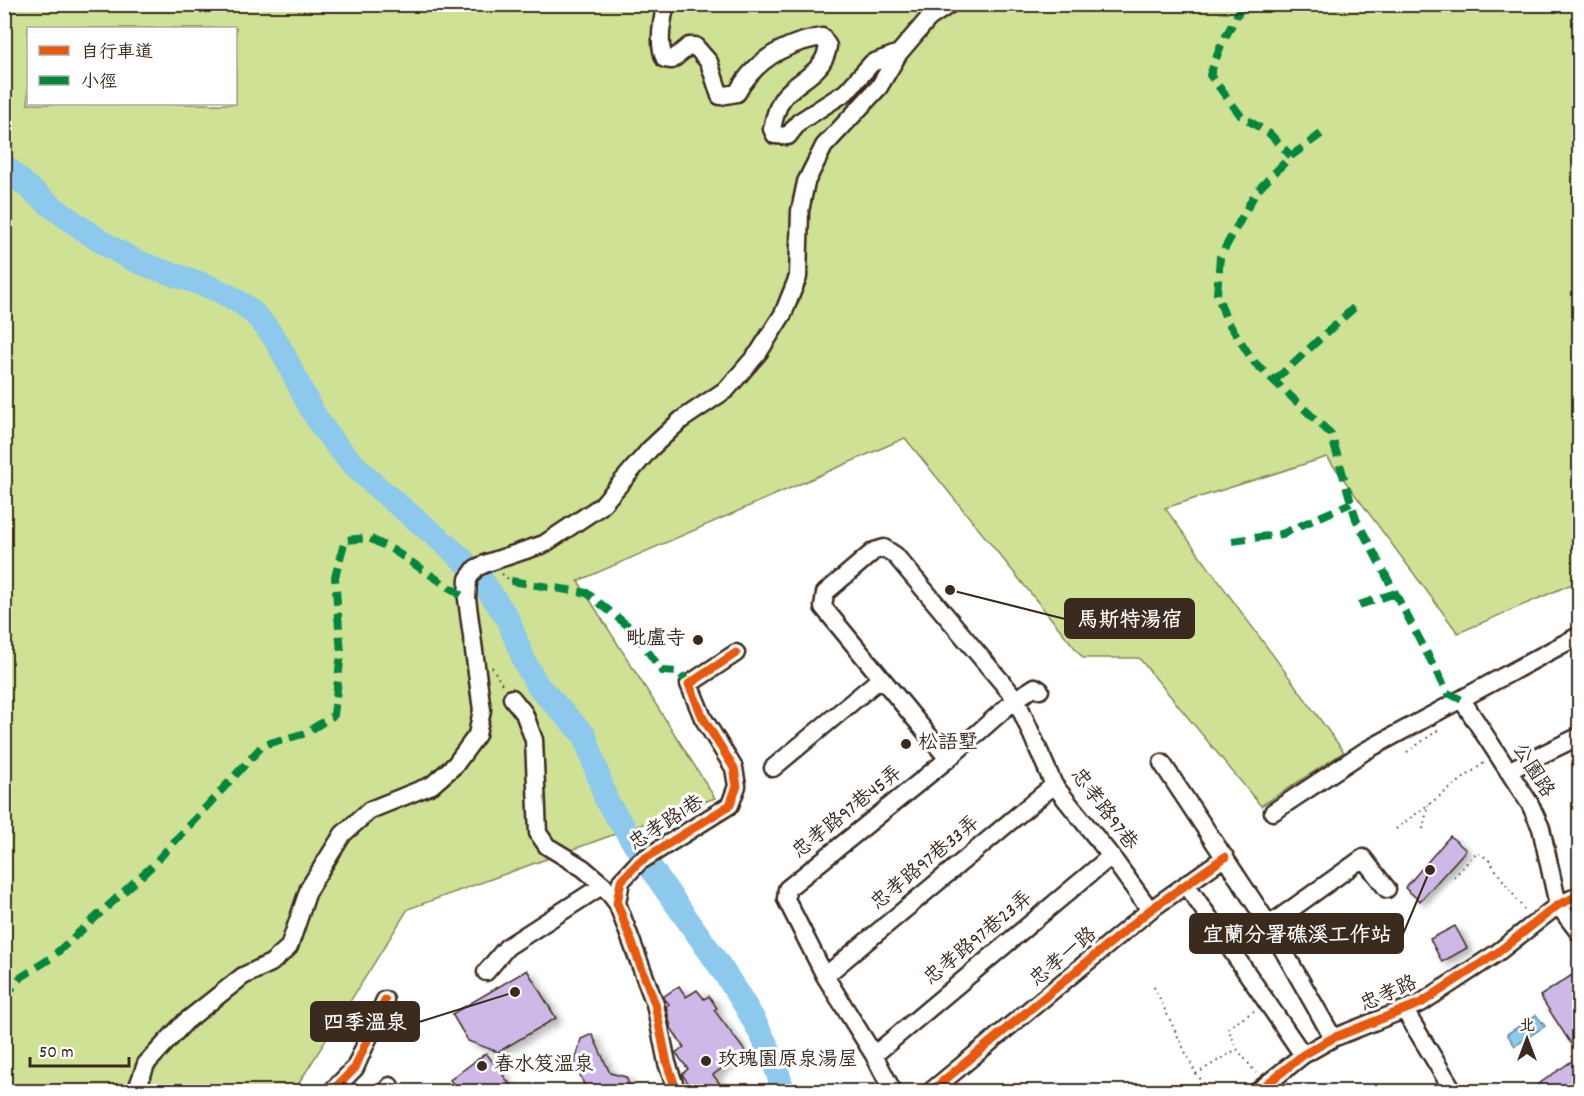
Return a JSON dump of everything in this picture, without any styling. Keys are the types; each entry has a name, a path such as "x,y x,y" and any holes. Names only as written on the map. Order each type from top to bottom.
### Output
{"street":[{"path":"666,4 662,20 662,53 665,59 672,60 689,46 695,46 709,62 720,96 736,93 746,77 757,66 795,42 822,37 828,46 826,59 820,67 783,98 772,129 775,135 780,137 788,136 799,122 846,92 872,63 899,53"},
{"path":"136,1092 146,1064 185,1022 243,976 271,963 289,946 309,888 343,834 370,810 432,785 455,765 477,735 482,710 466,599 468,579 476,568 544,544 602,506 650,449 681,420 727,388 759,352 783,314 798,277 800,212 806,182 824,146 879,87 899,53 929,18 950,4"},
{"name":"忠孝路97巷","path":"881,678 823,607 825,592 874,551 884,548 896,555 1016,699 1054,785 1111,855 1150,910"},
{"path":"1273,812 1365,751 1580,635"},
{"name":"忠孝路1巷","path":"616,903 621,881 639,862 730,805 737,786 734,768 703,718 689,684 736,653"},
{"path":"773,768 881,678 948,759"},
{"path":"1016,699 1035,687 1040,690"},
{"path":"512,698 524,713 534,740 538,833 547,846 583,868 603,885 616,903 655,1004 667,1063 677,1092"},
{"name":"忠孝路97巷45弄","path":"825,976 786,900 787,889 948,759 1016,699"},
{"name":"公園路","path":"1462,700 1530,804 1541,828 1558,905 1580,934"},
{"path":"1508,771 1580,736"},
{"path":"1162,763 1269,925 1333,1038"},
{"name":"忠孝路97巷33弄","path":"825,976 1054,785"},
{"name":"忠孝路97巷23弄","path":"874,1054 1111,855"},
{"name":"忠孝一路","path":"930,1092 1150,910 1225,857"},
{"path":"1269,925 1363,858 1387,889"},
{"path":"1186,884 1303,1055"},
{"path":"486,972 507,947 603,885"},
{"name":"忠孝路","path":"1261,1088 1303,1055 1333,1038 1405,1011 1497,953 1558,905 1580,895"},
{"path":"825,976 874,1054 893,1092"},
{"path":"331,1092 356,1068 385,1000"},
{"path":"1405,1011 1454,1092"}],"path":[{"path":"1396,828 1497,753"},
{"path":"1423,829 1429,804"},
{"path":"1454,877 1477,852 1488,859 1516,896 1533,926"},
{"path":"1154,987 1196,1074 1212,1092"},
{"path":"1261,1088 1237,1049 1228,1028 1267,1002"},
{"path":"1196,1074 1237,1049"}],"green space":[{"path":"5,5 1579,5 1579,581 1458,633 1327,457 1165,508 1344,752 1261,806 1139,658 1083,658 905,438 578,581 715,798 408,909 294,1091 5,1092"}],"water":[{"path":"1536,1015 1545,1026 1515,1046 1507,1034"}],"building":[{"path":"1450,836 1466,850 1420,901 1405,888"},
{"path":"1455,926 1467,948 1442,962 1430,939"},
{"path":"527,970 556,1018 498,1052 468,1041 452,1014"},
{"path":"1572,975 1580,987 1580,1092 1527,1092 1579,1056 1540,996"},
{"path":"679,986 686,997 697,990 704,999 709,996 717,1008 714,1010 745,1051 713,1075 721,1085 713,1092 694,1092 682,1074 688,1069 676,1053 684,1047 671,1028 666,1006 669,1004 663,997"},
{"path":"592,1034 610,1073 626,1077 632,1092 587,1092 575,1062 581,1039"},
{"name":"春水笈溫泉","path":"486,1053 516,1092 459,1092 450,1080"}],"waterway":[{"path":"4,165 50,205 107,245 141,263 218,291 242,304 255,315 276,341 314,414 340,449 372,483 466,563"},
{"path":"479,576 508,619 525,663 538,686 585,736 607,802 638,849"},
{"path":"651,868 727,976 745,1006 775,1064 783,1092"}],"marked path":[{"path":"1243,4 1221,45 1210,75 1241,116 1270,134 1291,156"},
{"path":"1321,134 1291,156 1256,192 1220,257 1217,294 1226,319 1254,362 1331,434 1356,519 1448,693 1462,700"},
{"path":"1275,380 1359,303"},
{"path":"1232,541 1282,534 1351,503"},
{"path":"4,998 20,978 51,958 152,866 263,745 306,733 334,715 341,653 335,577 345,540 369,538 393,550 467,599"},
{"path":"511,581 587,593 632,629 662,671 679,672 689,684"},
{"path":"1359,605 1396,593"}],"cycle path":[{"path":"677,1092 667,1063 655,1004 617,903 621,881 639,862 730,805 737,786 734,768 703,718 689,684 736,653"},
{"path":"930,1092 1150,910 1225,857"},
{"path":"1257,1092 1303,1055 1333,1038 1421,1003 1497,953 1558,905 1580,895"},
{"path":"331,1092 355,1068 385,1000"}],"place":[{"name":"馬斯特湯宿","path":"950,590"},
{"name":"毗盧寺","path":"698,640"},
{"name":"松語墅","path":"906,744"},
{"name":"宜蘭分署礁溪工作站","path":"1430,870"},
{"name":"四季溫泉","path":"515,992"},
{"name":"玫瑰園原泉湯屋","path":"706,1061"},
{"name":"春水笈溫泉","path":"482,1066"}]}
